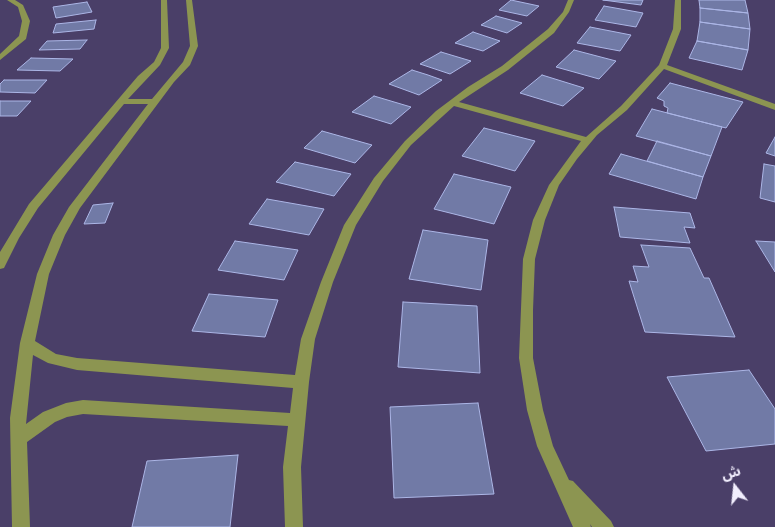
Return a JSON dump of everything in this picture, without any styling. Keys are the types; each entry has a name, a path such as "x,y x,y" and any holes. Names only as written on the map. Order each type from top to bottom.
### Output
{"street":[{"path":"0,58 23,37 26,21 21,6 10,0"},
{"path":"0,265 13,238 34,206 122,101 158,63 165,48 164,0"},
{"path":"22,527 18,418 27,343 44,274 59,235 75,207 187,63 194,46 189,0"},
{"path":"294,527 292,467 301,382 308,339 327,282 350,225 378,180 408,143 453,102 505,68 551,31 566,12 571,0"},
{"path":"582,527 542,437 535,410 526,358 529,259 539,220 554,186 573,157 588,140 624,108 663,66 677,29 678,0"},
{"path":"663,66 775,107"},
{"path":"122,101 155,102"},
{"path":"453,102 588,140"},
{"path":"27,343 53,359 76,364 301,382"},
{"path":"18,439 49,416 83,407 297,420"},
{"path":"561,481 606,527"}],"building":[{"path":"511,0 539,6 527,16 499,10"},
{"path":"603,0 643,0 641,5"},
{"path":"699,0 745,0 748,13 700,8"},
{"path":"87,2 92,12 56,18 53,7"},
{"path":"604,6 643,13 636,27 595,20"},
{"path":"700,8 748,13 750,29 700,22"},
{"path":"496,16 522,23 507,33 481,25"},
{"path":"96,20 94,29 53,33 56,24"},
{"path":"700,22 750,29 748,50 697,41"},
{"path":"590,27 631,35 620,51 577,43"},
{"path":"473,32 500,41 483,51 455,43"},
{"path":"87,40 80,49 39,50 47,41"},
{"path":"697,41 748,50 742,70 689,58"},
{"path":"574,50 616,61 599,79 556,67"},
{"path":"441,52 471,61 450,74 420,64"},
{"path":"31,58 73,59 60,71 17,70"},
{"path":"412,70 442,80 419,95 389,84"},
{"path":"542,75 584,88 563,106 520,93"},
{"path":"4,80 47,80 35,93 0,92 0,84"},
{"path":"670,83 743,102 726,128 667,113 668,108 664,106 664,101 657,98"},
{"path":"374,96 411,107 391,124 352,112"},
{"path":"0,101 31,101 17,116 0,116"},
{"path":"652,109 722,127 711,156 636,136"},
{"path":"484,128 535,141 515,171 462,156"},
{"path":"322,131 372,145 355,163 304,148"},
{"path":"775,137 775,156 766,153"},
{"path":"657,141 711,156 703,177 647,161"},
{"path":"621,154 703,177 696,199 609,174"},
{"path":"295,162 351,174 334,196 276,182"},
{"path":"764,164 775,166 775,202 760,198"},
{"path":"454,174 511,187 494,224 434,209"},
{"path":"267,199 324,209 309,235 249,224"},
{"path":"113,203 105,223 84,224 93,205"},
{"path":"614,207 690,213 695,228 684,227 690,243 620,237"},
{"path":"423,230 488,240 481,290 409,279"},
{"path":"235,241 298,250 284,280 218,270"},
{"path":"756,241 775,242 775,272"},
{"path":"641,245 690,248 704,278 709,278 735,337 645,332 629,281 638,282 633,266 649,267"},
{"path":"209,294 278,300 265,337 192,331"},
{"path":"403,302 477,306 480,373 398,367"},
{"path":"749,370 775,409 775,444 706,451 667,377"},
{"path":"478,403 494,494 394,498 390,407"},
{"path":"238,455 230,527 132,527 147,461"}]}
